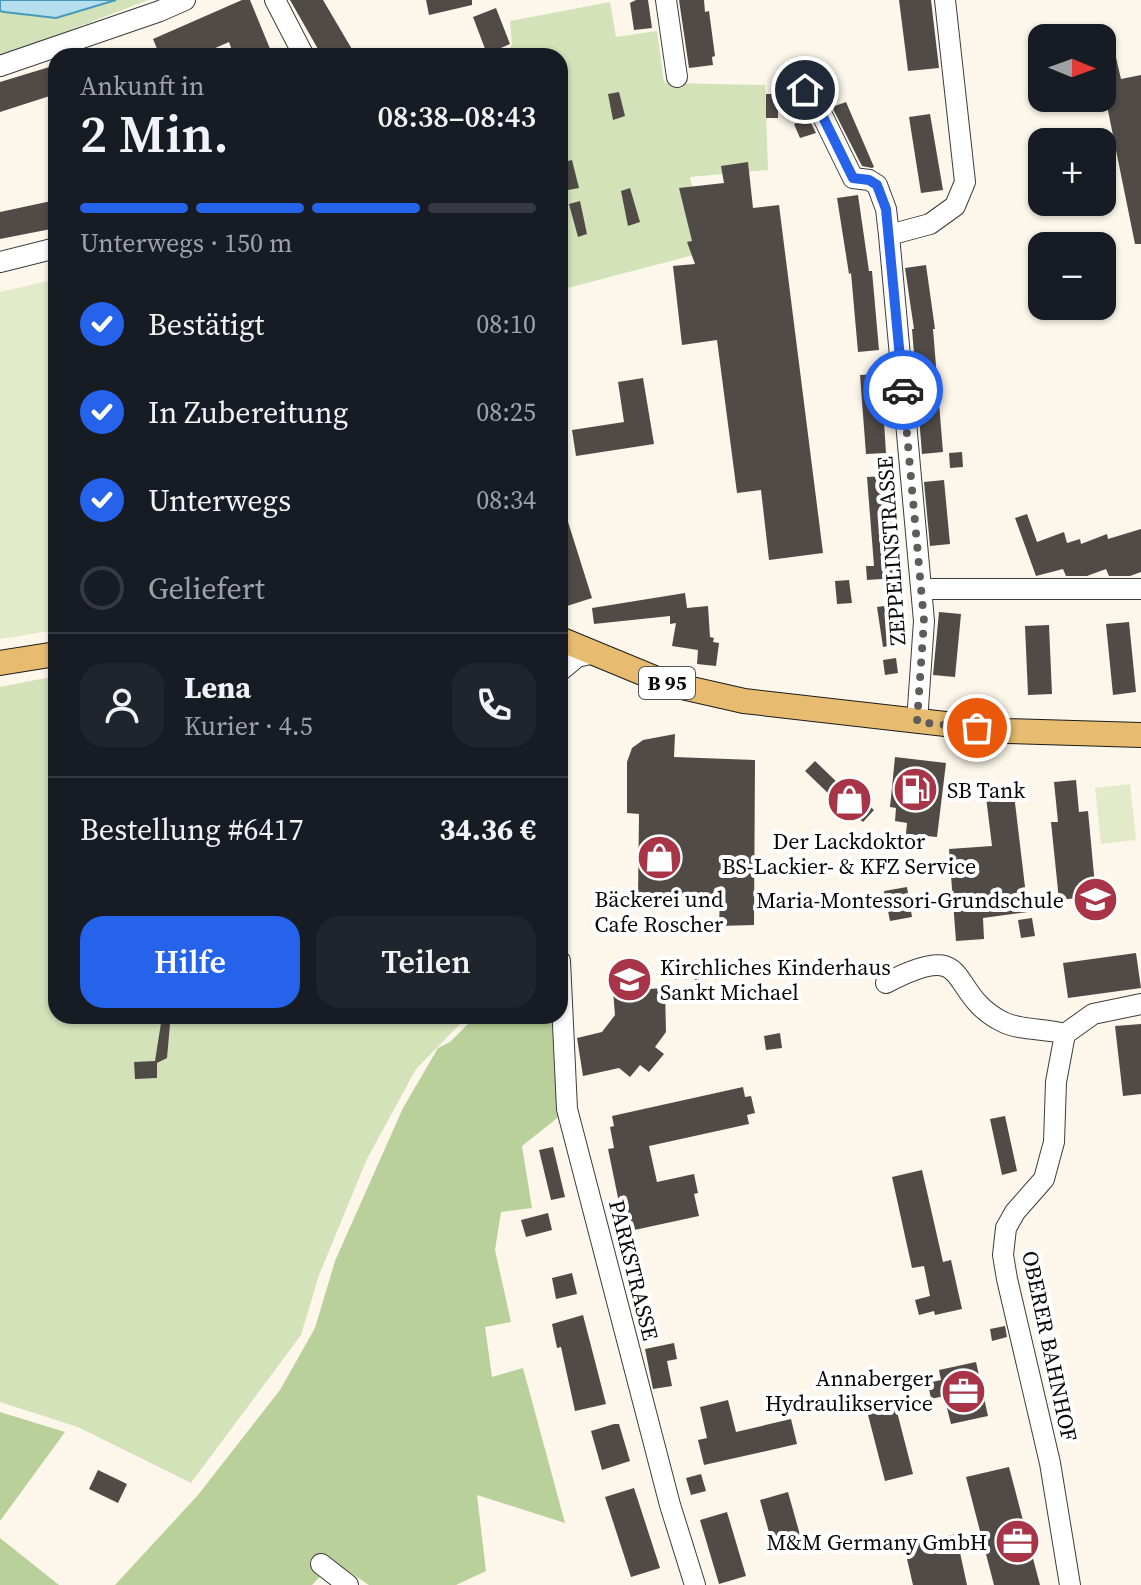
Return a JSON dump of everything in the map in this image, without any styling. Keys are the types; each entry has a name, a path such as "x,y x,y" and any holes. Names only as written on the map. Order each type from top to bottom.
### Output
{"main road":[{"name":"B 95","path":"568,642 644,675 694,691 774,706 1031,733 1141,735"},
{"path":"0,663 48,655"}],"street":[{"path":"52,48 185,0"},
{"path":"275,0 300,48"},
{"path":"666,0 677,77"},
{"path":"889,235 930,224 955,206 965,182 945,0"},
{"path":"0,66 48,50"},
{"name":"ZEPPELINSTRASSE","path":"805,90 822,115 853,178 869,180 877,185 886,209 924,621 917,722"},
{"path":"0,262 48,250"},
{"path":"922,589 1141,589"},
{"path":"568,664 577,657 594,653"},
{"path":"886,983 920,966 942,964 952,970 981,1005 1004,1023 1065,1034 1093,1014 1141,1004"},
{"name":"PARKSTRASSE","path":"563,1024 567,1109 670,1505 695,1585"},
{"name":"OBERER BAHNHOF","path":"1065,1034 1056,1082 1054,1142 1044,1179 1015,1212 1006,1228 1003,1255 1050,1463 1070,1585"},
{"path":"321,1564 348,1585"}],"green space":[{"path":"0,0 148,0 0,57"},
{"path":"610,2 616,37 657,31 664,83 765,85 768,170 690,177 705,252 568,288 568,48 510,48 510,21"},
{"path":"48,281 48,631 0,639 0,292"},
{"path":"48,678 48,1024 460,1024 416,1069 367,1159 319,1275 301,1335 191,1483 78,1427 0,1402 0,687"},
{"path":"1130,784 1136,840 1101,844 1095,788"},
{"path":"468,1024 556,1024 561,1115 522,1146 532,1208 501,1212 495,1250 511,1322 485,1327 492,1377 523,1368 565,1523 477,1495 486,1571 456,1585 369,1585 334,1562 312,1585 115,1585 198,1495 280,1390 315,1328 335,1261 403,1108 438,1048 450,1042"},
{"path":"0,1412 65,1432 0,1521"},
{"path":"0,1538 59,1585 0,1585"}],"water":[{"path":"0,0 116,0 56,18 0,11"}],"building":[{"path":"242,0 250,0 270,48 231,48 229,42 215,48 157,48 153,39"},
{"path":"290,0 323,0 351,48 317,48"},
{"path":"426,0 472,0 472,5 429,15"},
{"path":"648,0 652,28 634,30 630,3"},
{"path":"679,0 704,0 705,12 709,11 715,56 712,57 713,65 689,68"},
{"path":"899,0 931,0 939,68 908,71"},
{"path":"496,8 510,44 501,48 485,48 473,17"},
{"path":"1116,58 1121,79 1141,75 1141,244 1135,244 1116,150 1116,128 1112,128 1108,112 1116,112"},
{"path":"48,67 48,97 0,112 0,82"},
{"path":"619,92 625,116 613,120 608,94"},
{"path":"766,94 778,94 778,118 766,118"},
{"path":"846,102 872,168 862,166 832,107"},
{"path":"930,114 943,190 921,193 909,117"},
{"path":"809,119 816,133 800,138 794,124"},
{"path":"572,160 579,188 568,190 568,161"},
{"path":"748,162 753,208 779,205 823,553 769,560 761,490 737,493 717,340 682,345 673,266 695,264 687,242 692,241 679,188 724,183 721,166"},
{"path":"630,188 640,222 628,226 621,191"},
{"path":"858,195 869,271 872,271 879,350 858,352 851,273 837,198"},
{"path":"580,201 587,234 578,237 569,204"},
{"path":"48,202 48,230 0,239 0,212"},
{"path":"926,265 935,329 943,452 922,454 914,329 905,268"},
{"path":"881,374 886,453 866,454 860,375"},
{"path":"643,378 654,444 576,456 572,430 624,422 618,382"},
{"path":"962,452 963,467 950,468 949,453"},
{"path":"889,476 897,578 867,580 866,566 874,566 867,477"},
{"path":"944,480 950,544 930,546 924,482"},
{"path":"1027,514 1037,542 1064,532 1067,543 1080,539 1081,544 1107,534 1108,539 1141,529 1141,572 1130,576 1109,576 1106,569 1087,576 1066,576 1063,569 1036,576 1015,518"},
{"path":"568,522 592,598 568,606"},
{"path":"849,580 852,603 837,604 835,581"},
{"path":"685,593 687,608 708,606 710,637 714,638 713,642 719,643 716,666 697,664 698,650 672,646 676,623 670,624 670,616 594,624 592,608"},
{"path":"899,604 905,643 883,647 877,607"},
{"path":"939,612 961,614 955,677 933,675"},
{"path":"1129,622 1136,692 1113,695 1106,624"},
{"path":"1049,625 1052,694 1028,695 1025,626"},
{"path":"896,658 898,673 885,675 883,660"},
{"path":"675,734 674,757 755,760 754,925 719,926 720,898 638,897 639,814 627,813 627,762 632,748 643,740"},
{"path":"895,757 946,763 937,837 906,834 907,823 895,821 896,808 890,807"},
{"path":"815,761 840,785 843,782 874,810 863,822 856,816 854,818 805,771"},
{"path":"1076,780 1079,812 1088,811 1096,896 1059,900 1051,822 1058,822 1054,782"},
{"path":"1013,786 1028,912 983,918 984,939 956,941 949,849 992,846 985,789"},
{"path":"907,887 912,917 890,921 884,891"},
{"path":"1032,918 1035,936 1021,938 1018,920"},
{"path":"1136,953 1141,988 1068,998 1063,963"},
{"path":"705,966 707,978 695,980 694,968"},
{"path":"665,988 666,1032 655,1047 664,1054 649,1072 640,1065 630,1077 619,1068 583,1076 577,1038 602,1032 615,1015 613,991"},
{"path":"161,1024 170,1024 167,1058 157,1063 157,1078 135,1079 134,1062 155,1061"},
{"path":"1141,1024 1141,1094 1123,1096 1115,1026"},
{"path":"780,1033 782,1048 766,1050 764,1036"},
{"path":"743,1087 745,1097 751,1096 755,1113 747,1115 749,1124 649,1146 657,1182 694,1174 699,1216 625,1232 608,1149 614,1148 610,1127 614,1126 612,1116"},
{"path":"1005,1116 1017,1171 1002,1175 990,1119"},
{"path":"553,1147 565,1197 551,1200 539,1150"},
{"path":"922,1170 943,1262 951,1260 962,1309 935,1315 934,1311 919,1315 915,1300 930,1296 924,1266 912,1268 892,1177"},
{"path":"548,1213 552,1230 526,1237 521,1220"},
{"path":"572,1273 577,1294 556,1299 552,1278"},
{"path":"583,1315 606,1404 575,1411 561,1347 557,1348 552,1324"},
{"path":"1005,1326 1007,1337 992,1341 990,1329"},
{"path":"674,1343 677,1359 667,1361 672,1386 653,1389 645,1349"},
{"path":"976,1362 988,1416 951,1424 944,1396 931,1399 928,1383 941,1380 939,1370"},
{"path":"728,1400 736,1432 791,1419 797,1444 704,1465 698,1440 707,1438 700,1407"},
{"path":"895,1404 913,1474 885,1481 867,1411"},
{"path":"619,1424 630,1461 602,1470 591,1431"},
{"path":"1009,1467 1040,1585 994,1585 966,1477"},
{"path":"98,1470 127,1484 118,1503 89,1489"},
{"path":"701,1474 706,1491 691,1495 686,1478"},
{"path":"634,1488 660,1568 631,1577 605,1497"},
{"path":"788,1492 800,1535 772,1543 760,1500"},
{"path":"727,1512 746,1576 719,1584 700,1520"},
{"path":"956,1534 967,1585 913,1585 904,1546"}],"way so far":[{"path":"903,390 924,621 917,722 977,728"}],"place":[{"name":"SB Tank","path":"916,790"},
{"name":"Der Lackdoktor BS-Lackier- & KFZ Service","path":"849,800"},
{"name":"Bäckerei und Cafe Roscher","path":"659,858"},
{"name":"Maria-Montessori-Grundschule","path":"1095,900"},
{"name":"Kirchliches Kinderhaus Sankt Michael","path":"629,980"},
{"name":"Annaberger Hydraulikservice","path":"964,1391"},
{"name":"M&M Germany GmbH","path":"1018,1542"}],"route":[{"path":"805,90 822,115 853,178 869,180 877,185 886,209 903,390"}]}
